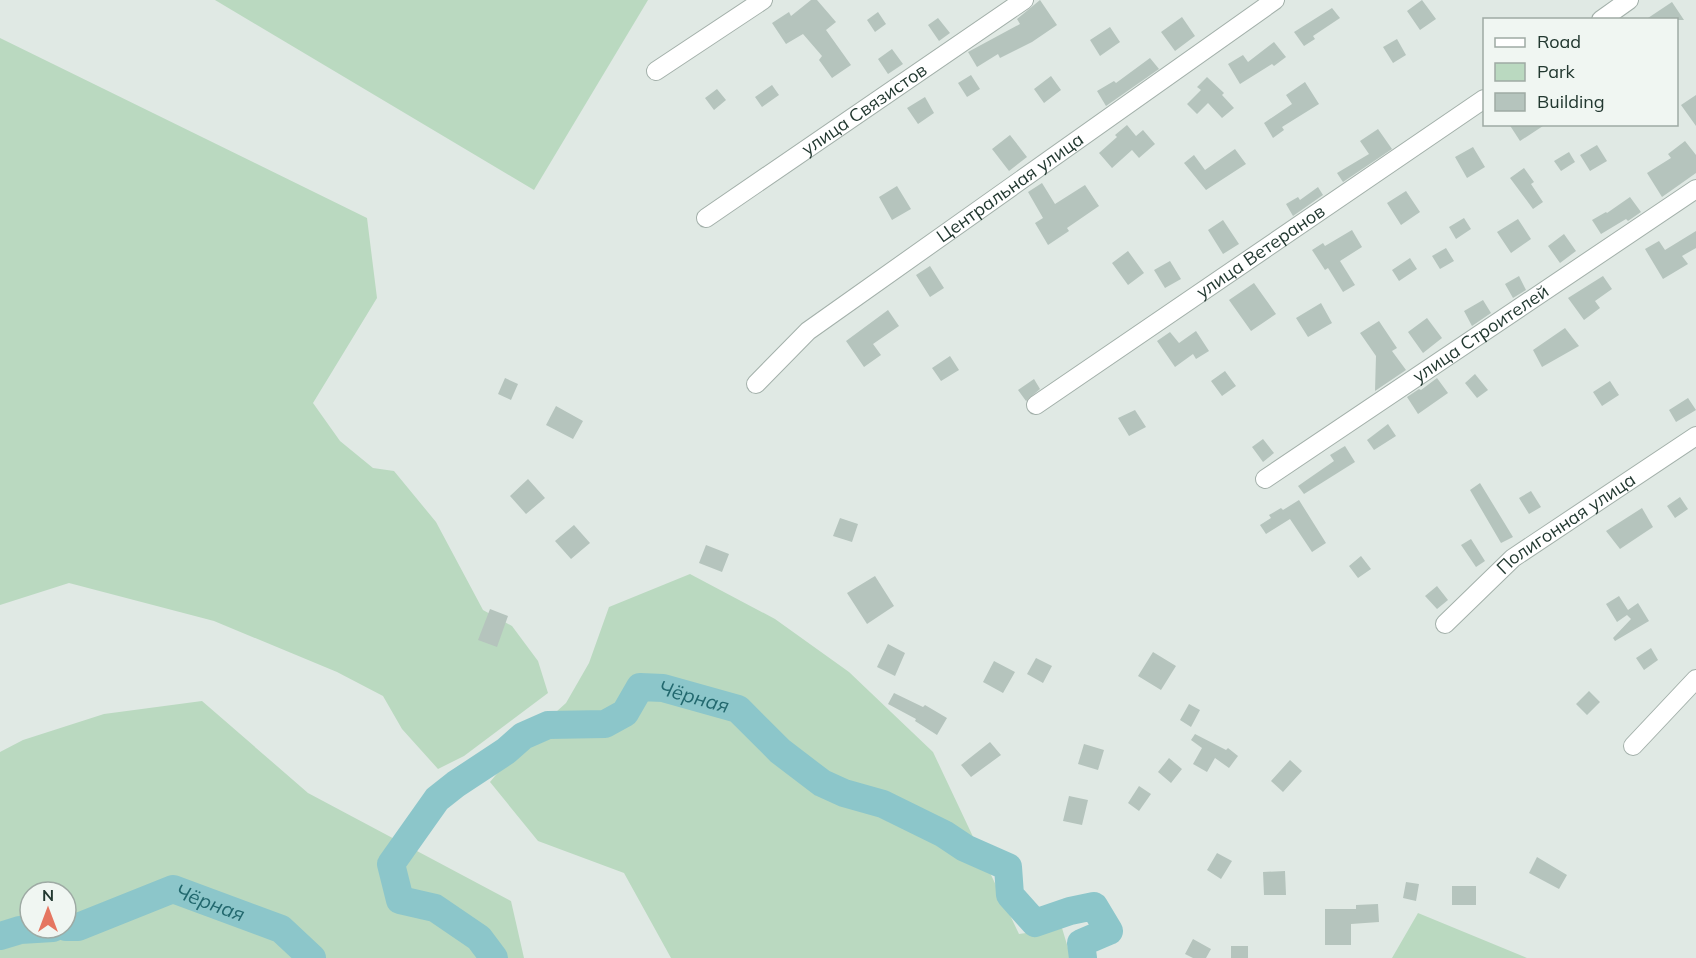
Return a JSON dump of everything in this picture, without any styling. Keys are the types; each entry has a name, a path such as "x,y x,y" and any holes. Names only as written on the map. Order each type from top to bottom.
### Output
{"street":[{"path":"656,71 763,0"},
{"name":"улица Связистов","path":"706,218 1024,0"},
{"name":"Центральная улица","path":"756,384 808,331 1275,0"},
{"path":"1604,18 1629,0"},
{"name":"улица Ветеранов","path":"1036,405 1483,100"},
{"name":"улица Строителей","path":"1265,479 1696,189"},
{"name":"Полигонная улица","path":"1444,624 1512,558 1696,436"},
{"path":"1634,746 1696,679"}],"green space":[{"path":"215,0 648,0 534,190"},
{"path":"0,38 367,218 377,298 313,403 340,441 373,468 394,471 436,522 483,610 512,626 538,661 548,693 464,756 438,769 402,729 383,696 337,672 214,621 69,583 0,605"},
{"path":"690,574 775,619 849,672 933,752 1019,934 1062,928 1071,958 671,958 624,873 538,841 490,782 525,740 566,703 589,663 609,607"},
{"path":"202,701 308,793 511,901 524,958 0,958 0,752 23,740 104,714"},
{"path":"1418,913 1527,958 1392,958"}],"building":[{"path":"811,0 817,0 836,22 826,30 851,65 832,78 819,60 822,56 803,34 786,44 772,23 789,12 791,16"},
{"path":"1040,0 1057,25 1032,42 1000,58 998,54 977,67 968,52 1020,24 1017,19"},
{"path":"1422,0 1436,19 1420,30 1407,11"},
{"path":"1672,2 1684,20 1678,20 1678,18 1648,18"},
{"path":"1332,8 1340,18 1313,36 1315,39 1304,46 1294,32"},
{"path":"878,12 886,24 875,32 867,20"},
{"path":"1182,17 1195,36 1175,51 1161,32"},
{"path":"938,18 950,33 939,41 928,25"},
{"path":"1110,27 1120,42 1100,56 1090,40"},
{"path":"1397,39 1406,55 1393,63 1383,47"},
{"path":"1274,42 1286,57 1240,84 1228,64 1243,55 1248,62"},
{"path":"892,49 903,64 888,74 878,59"},
{"path":"1150,58 1159,69 1106,106 1097,91 1114,81 1116,83"},
{"path":"971,75 980,89 967,97 958,83"},
{"path":"1051,76 1061,90 1044,103 1034,89"},
{"path":"1207,77 1224,93 1222,95 1234,108 1222,118 1208,103 1197,114 1187,104 1201,90 1197,87"},
{"path":"1305,82 1319,104 1282,127 1284,130 1273,138 1264,123 1292,104 1286,95"},
{"path":"772,85 779,95 762,107 755,97"},
{"path":"717,89 726,100 714,110 705,98"},
{"path":"1696,95 1696,126 1681,105"},
{"path":"925,97 934,113 918,124 907,108"},
{"path":"1127,125 1136,136 1143,130 1155,144 1139,158 1132,150 1112,168 1099,153"},
{"path":"1510,126 1543,126 1520,141"},
{"path":"1378,129 1392,149 1343,182 1337,173 1369,154 1360,141"},
{"path":"1010,135 1027,157 1009,171 992,149"},
{"path":"1685,141 1696,155 1696,173 1662,197 1647,173 1671,158 1668,154"},
{"path":"1597,145 1607,161 1590,171 1580,155"},
{"path":"1473,147 1485,167 1467,178 1455,157"},
{"path":"1235,149 1246,164 1206,190 1184,163 1194,155 1205,170"},
{"path":"1569,152 1575,162 1561,171 1554,161"},
{"path":"1524,168 1534,182 1531,184 1543,202 1533,209 1510,178"},
{"path":"1042,183 1055,204 1085,185 1099,206 1067,228 1069,231 1048,245 1035,223 1043,218 1028,192"},
{"path":"897,186 911,209 892,220 879,197"},
{"path":"1318,187 1323,195 1293,216 1286,204 1298,197 1300,200"},
{"path":"1406,191 1420,212 1401,225 1387,203"},
{"path":"1630,197 1641,212 1601,234 1592,220"},
{"path":"1464,218 1471,229 1456,239 1449,227"},
{"path":"1518,219 1531,239 1511,253 1497,232"},
{"path":"1223,220 1239,244 1223,254 1208,230"},
{"path":"1352,230 1362,247 1340,261 1355,285 1343,292 1328,268 1325,270 1312,250 1323,243 1325,246"},
{"path":"1696,231 1696,248 1682,256 1688,264 1663,279 1645,249 1659,241 1665,250"},
{"path":"1564,234 1576,251 1560,263 1548,246"},
{"path":"1446,248 1454,261 1440,269 1432,256"},
{"path":"1128,251 1144,273 1128,285 1112,263"},
{"path":"1410,258 1417,269 1399,281 1392,270"},
{"path":"1170,261 1181,279 1165,288 1154,270"},
{"path":"930,266 944,288 930,297 916,275"},
{"path":"1519,276 1526,290 1513,298 1505,284"},
{"path":"1603,276 1612,289 1595,301 1600,308 1584,320 1568,298"},
{"path":"1254,283 1276,314 1251,331 1229,300"},
{"path":"1483,300 1491,313 1472,326 1464,311"},
{"path":"1321,303 1332,323 1308,337 1296,318"},
{"path":"888,310 899,326 873,344 881,355 864,367 846,341"},
{"path":"1427,318 1442,338 1423,353 1408,332"},
{"path":"1379,321 1397,348 1392,351 1406,370 1375,391 1376,356 1360,333"},
{"path":"1565,328 1579,346 1542,367 1533,350"},
{"path":"1196,331 1209,351 1196,359 1193,354 1175,367 1157,341 1170,332 1179,343"},
{"path":"950,356 959,370 941,381 932,368"},
{"path":"1225,371 1236,386 1222,396 1211,381"},
{"path":"1475,374 1488,390 1477,398 1465,383"},
{"path":"505,378 518,384 511,400 498,394"},
{"path":"1437,378 1448,393 1418,414 1407,397"},
{"path":"1034,379 1040,389 1026,401 1018,390"},
{"path":"1610,381 1619,395 1602,406 1593,392"},
{"path":"1688,398 1696,410 1676,422 1669,410"},
{"path":"556,406 583,421 573,439 546,425"},
{"path":"1135,410 1146,427 1129,436 1118,418"},
{"path":"1388,424 1396,436 1374,450 1367,440"},
{"path":"1263,439 1274,453 1263,462 1252,447"},
{"path":"1345,446 1355,462 1304,494 1298,486 1334,461 1330,455"},
{"path":"528,479 545,498 526,514 510,496"},
{"path":"1480,483 1513,537 1501,543 1470,490"},
{"path":"1531,491 1541,507 1529,514 1519,498"},
{"path":"1680,497 1688,509 1675,518 1667,506"},
{"path":"1299,500 1326,543 1312,552 1290,519 1266,534 1260,525 1271,518 1269,515"},
{"path":"1642,508 1653,527 1620,549 1606,531"},
{"path":"840,518 858,524 852,542 833,536"},
{"path":"574,525 590,543 571,559 555,541"},
{"path":"1471,539 1485,561 1476,567 1461,545"},
{"path":"706,545 729,554 722,572 699,563"},
{"path":"1361,556 1371,569 1358,578 1349,566"},
{"path":"875,576 894,606 867,624 847,593"},
{"path":"1437,586 1448,600 1437,609 1425,596"},
{"path":"1619,596 1628,610 1638,603 1649,621 1615,641 1613,638 1631,619 1627,615 1617,622 1606,604"},
{"path":"490,609 508,616 497,647 478,640"},
{"path":"888,644 905,653 895,676 877,667"},
{"path":"1651,648 1658,660 1644,670 1636,658"},
{"path":"1153,652 1176,666 1161,690 1138,676"},
{"path":"1036,658 1052,666 1043,683 1027,674"},
{"path":"994,661 1015,672 1003,693 983,682"},
{"path":"1589,691 1600,702 1587,715 1576,704"},
{"path":"894,693 923,707 925,705 947,718 937,735 915,721 916,719 888,704"},
{"path":"1189,704 1200,710 1191,727 1180,720"},
{"path":"1195,734 1226,750 1228,748 1238,756 1229,768 1215,758 1207,772 1193,764 1202,748 1191,740"},
{"path":"990,742 1001,755 971,777 961,765"},
{"path":"1084,744 1104,750 1098,770 1078,764"},
{"path":"1169,758 1182,769 1171,783 1158,772"},
{"path":"1290,760 1302,771 1283,792 1271,781"},
{"path":"1139,786 1151,794 1139,811 1128,803"},
{"path":"1069,796 1088,800 1082,825 1063,821"},
{"path":"1217,853 1232,861 1221,879 1207,870"},
{"path":"1537,857 1567,875 1559,889 1529,873"},
{"path":"1285,871 1286,895 1264,895 1263,872"},
{"path":"1406,882 1419,884 1416,901 1403,898"},
{"path":"1452,886 1476,886 1476,905 1452,905"},
{"path":"1378,904 1379,922 1351,924 1351,945 1325,945 1325,909 1356,909 1356,905"},
{"path":"1193,939 1211,949 1206,958 1193,958 1185,954"},
{"path":"1231,946 1248,946 1248,958 1231,958"}],"waterway":[{"name":"Чёрная","path":"494,958 479,938 435,908 400,900 391,864 437,799 506,751 523,736 548,725 605,724 625,713 640,687 663,688 738,709 780,751 822,783 844,793 883,804 944,834 965,848 1008,867 1010,895 1035,923 1070,911 1094,906 1109,931 1081,943 1083,958"},
{"name":"Чёрная","path":"78,927 173,889 281,929 312,958"},
{"name":"Чёрная","path":"0,936 18,931"}]}
